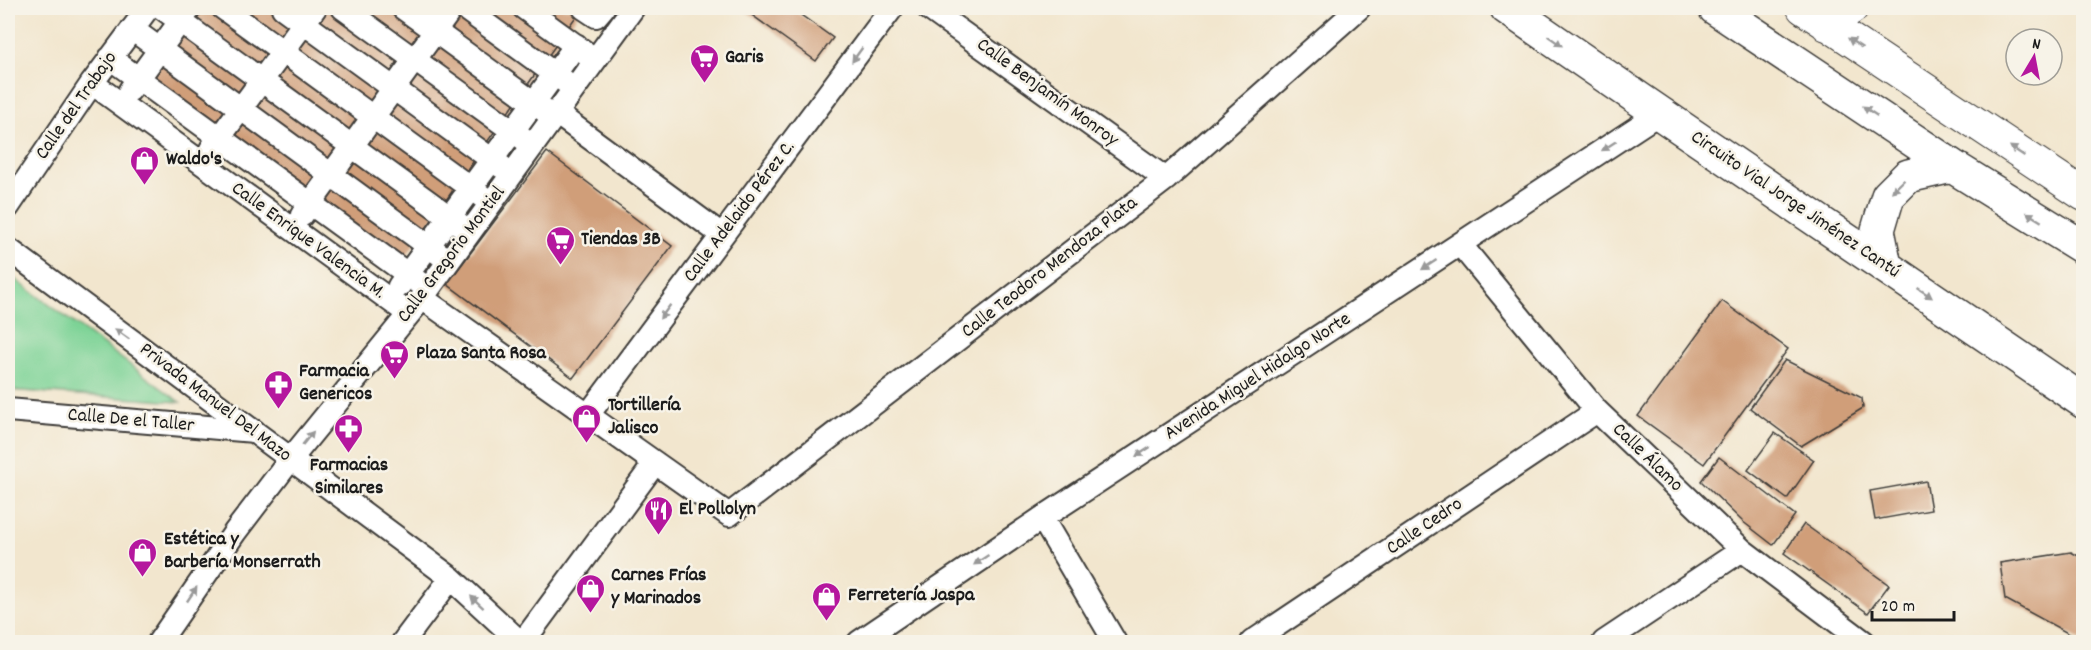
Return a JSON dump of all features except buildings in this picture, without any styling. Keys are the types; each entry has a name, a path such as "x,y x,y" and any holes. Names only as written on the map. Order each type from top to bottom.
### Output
{"main road":[{"name":"Circuito Vial Jorge Jiménez Cantú","path":"1508,8 1658,114 2084,402"},
{"path":"1715,8 1952,166 2084,248"},
{"path":"1885,266 1878,230 1888,196 1908,176 1952,166"}],"street":[{"name":"Calle del Trabajo","path":"8,207 92,83 148,8"},
{"path":"162,8 185,14 261,80 470,232"},
{"path":"223,8 491,203"},
{"path":"283,8 309,15 394,88 512,174"},
{"path":"343,8 532,146"},
{"path":"403,8 722,235"},
{"path":"292,229 452,8"},
{"path":"464,8 574,88"},
{"path":"524,8 595,60"},
{"path":"584,8 597,16 603,8"},
{"name":"Calle Gregorio Montiel","path":"159,642 235,532 449,261 633,8"},
{"name":"Calle Adelaido Pérez C.","path":"588,415 892,8"},
{"name":"Calle Benjamín Monroy","path":"928,8 1166,178"},
{"name":"Calle Teodoro Mendoza Plata","path":"729,515 1166,178 1359,8"},
{"path":"1815,16 1852,8"},
{"path":"120,104 185,14"},
{"path":"201,162 309,15"},
{"path":"1815,16 2084,195"},
{"path":"132,29 449,261"},
{"path":"388,299 576,45"},
{"path":"110,58 408,274 419,300"},
{"name":"Calle Enrique Valencia M.","path":"92,83 388,299 419,300 588,415 729,515"},
{"name":"Avenida Miguel Hidalgo Norte","path":"859,642 1042,518 1658,114"},
{"name":"Calle Álamo","path":"1460,244 1597,411 1743,550 1864,642"},
{"name":"Privada Manuel Del Mazo","path":"8,249 452,578 521,642"},
{"name":"Calle De el Taller","path":"8,410 254,431"},
{"name":"Calle Cedro","path":"1252,642 1597,411"},
{"path":"521,642 655,463"},
{"path":"1042,518 1116,642"},
{"path":"1604,642 1743,550"},
{"path":"403,642 452,578"}],"green space":[{"path":"8,274 180,402 8,390"}],"place":[{"name":"Garis","path":"704,84"},
{"name":"Waldo's","path":"145,186"},
{"name":"Tiendas 3B","path":"560,266"},
{"name":"Plaza Santa Rosa","path":"395,380"},
{"name":"Farmacia Genericos","path":"278,410"},
{"name":"Tortillería Jalisco","path":"587,444"},
{"name":"Farmacias Similares","path":"349,454"},
{"name":"El Pollolyn","path":"658,536"},
{"name":"Estética y Barbería Monserrath","path":"143,578"},
{"name":"Carnes Frías y Marinados","path":"590,614"},
{"name":"Ferretería Jaspa","path":"827,622"}]}
